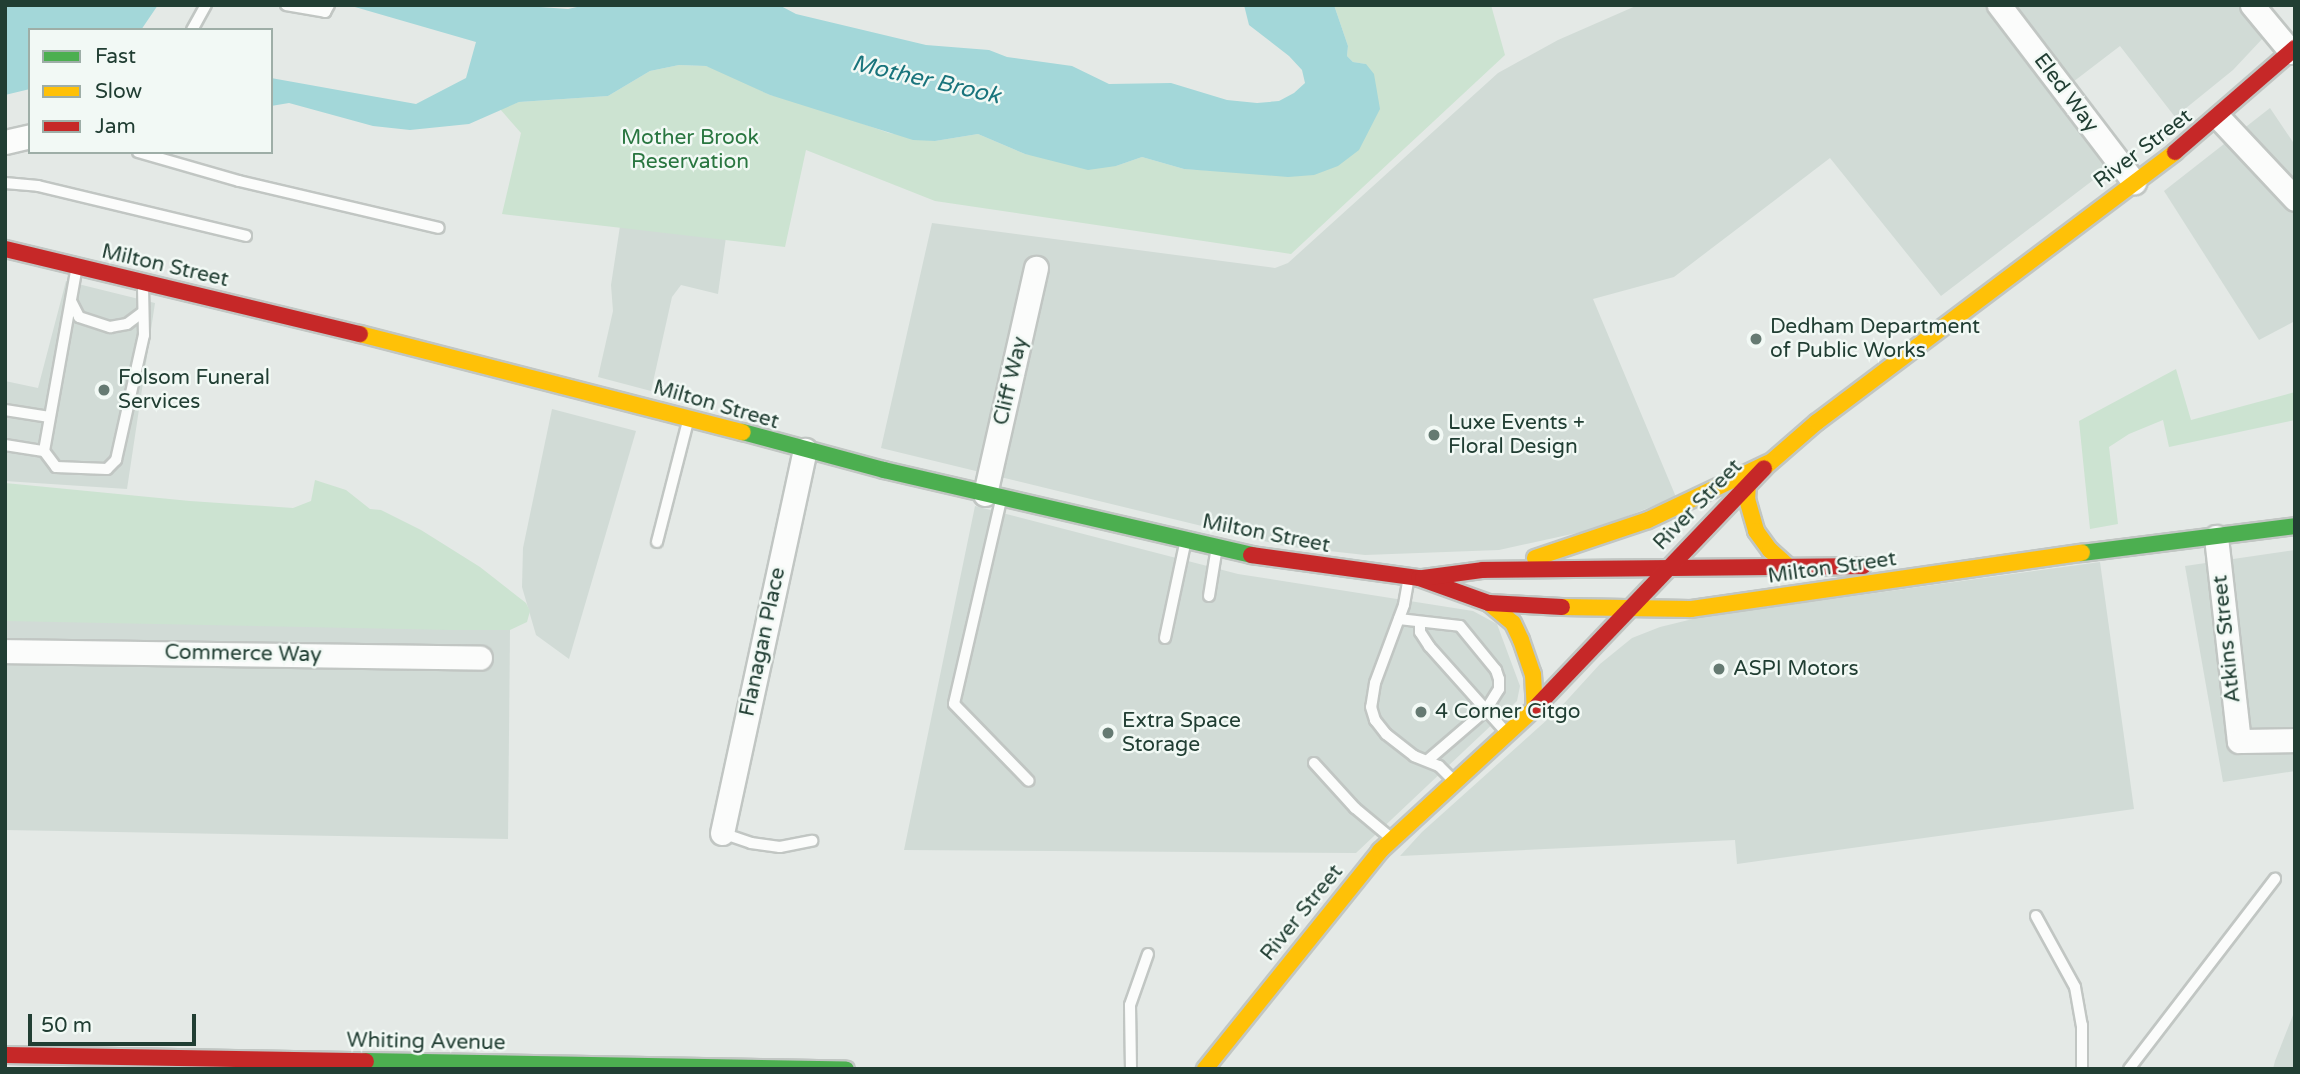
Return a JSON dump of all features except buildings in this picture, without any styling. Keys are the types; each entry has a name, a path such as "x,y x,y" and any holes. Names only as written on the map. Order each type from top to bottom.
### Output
{"main road":[{"name":"River Street","path":"1205,1069 1357,877 1393,839 1535,708 1768,463 1817,422 2219,118 2293,50"},
{"name":"Milton Street","path":"5,249 491,365 805,450 993,496 1303,564 1414,578 1489,603 1628,610 1691,610 2295,526"},
{"path":"1483,570 1608,536 1680,507 1768,463"},
{"path":"1748,482 1747,499 1756,531 1770,550 1789,567"},
{"name":"Milton Street","path":"1414,578 1483,570 2003,565"},
{"path":"1489,603 1513,623 1521,640 1533,674 1535,708"},
{"name":"Whiting Avenue","path":"5,1055 534,1067 846,1069"}],"street":[{"name":"Eled Way","path":"1999,5 2134,182"},
{"path":"2252,5 2293,50"},
{"path":"2219,118 2295,199"},
{"path":"5,142 28,136"},
{"name":"Cliff Way","path":"993,496 1036,268"},
{"name":"Flanagan Place","path":"722,833 805,450"},
{"name":"Atkins Street","path":"2216,537 2239,741 2295,740"},
{"name":"Commerce Way","path":"5,651 480,658"}],"lane":[{"path":"193,28 206,5"},
{"path":"286,5 325,12 329,5"},
{"path":"145,154 239,181 439,229"},
{"path":"5,183 38,186 246,236"},
{"path":"44,452 78,267"},
{"path":"5,444 44,452 56,467 107,469 116,460 144,335 143,282"},
{"path":"71,300 79,317 110,327 127,324 143,312"},
{"path":"5,410 50,417"},
{"path":"657,542 689,418"},
{"path":"993,496 954,704 1028,781"},
{"path":"1165,638 1186,540"},
{"path":"1209,596 1217,547"},
{"path":"1414,578 1375,682 1371,707 1375,720 1386,734 1415,756 1439,766 1455,783"},
{"path":"1399,619 1460,626 1496,670 1499,689 1485,711 1427,760"},
{"path":"1420,622 1420,632 1429,646 1508,734"},
{"path":"1314,764 1355,808 1393,839"},
{"path":"722,833 751,843 780,847 812,841"},
{"path":"2129,1069 2275,879"},
{"path":"2036,916 2074,987 2082,1025 2082,1069"},
{"path":"1131,1069 1130,1005 1149,954"}],"shaded area":[{"path":"1638,5 2239,5 2264,37 2233,70 2175,117 2120,46 2069,85 2126,155 1941,296 1830,158 1674,277 1593,299 1676,497 1595,529 1499,550 1365,555 1284,546 881,448 932,223 1275,268 1288,263 1498,73 1558,40"},
{"path":"2270,108 2295,145 2295,321 2259,340 2164,191"},
{"path":"622,213 728,223 718,294 681,285 672,297 651,391 598,377 613,311 611,285"},
{"path":"66,281 155,303 127,489 5,481 5,381 38,388"},
{"path":"552,409 636,431 569,659 536,635 522,587 523,548"},
{"path":"975,506 1238,574 1473,611 1497,624 1520,686 1517,701 1356,853 904,850"},
{"path":"2295,550 2295,771 2223,782 2185,566"},
{"path":"2100,562 2134,809 1737,864 1735,840 1400,856 1422,832 1558,710 1600,664 1632,638 1660,627 1701,617"},
{"path":"5,620 510,630 508,839 5,830"},
{"path":"2295,1010 2295,1069 2273,1069 2275,1061"}],"green space":[{"name":"Mother Brook Reservation","path":"1334,5 1491,5 1505,55 1291,254 935,201 806,150 785,247 502,214 521,133 500,109 519,102 608,96 650,71 679,65 706,66 722,71 770,95 801,102 889,133 935,141 978,134 1025,154 1116,166 1142,157 1184,169 1259,173 1366,64 1353,62 1347,56 1348,46"},
{"path":"2176,369 2191,420 2295,392 2295,420 2169,447 2163,420 2129,434 2109,447 2118,524 2090,529 2079,421"},
{"path":"315,480 346,490 370,509 381,510 421,530 480,567 526,603 530,611 527,622 510,630 452,630 5,621 5,483 293,508 311,501"}],"water":[{"path":"5,5 158,5 142,28 28,28 28,89 5,95"},
{"name":"Mother Brook","path":"348,5 511,5 568,9 586,5 779,5 796,14 926,45 989,50 1007,57 1072,66 1109,84 1171,83 1227,100 1257,103 1279,101 1305,83 1302,70 1289,56 1249,25 1244,5 1334,5 1348,46 1347,56 1353,62 1366,64 1374,74 1380,109 1359,150 1338,166 1314,175 1288,177 1184,169 1142,157 1116,166 1088,170 1025,154 978,134 935,141 913,140 770,95 706,66 679,65 650,71 608,96 519,102 469,124 410,130 373,126 289,103 273,106 273,78 416,104 466,78 476,42"}],"traffic: fast":[{"path":"743,432 884,470 1251,555"},
{"path":"2082,553 2295,526"},
{"path":"366,1061 846,1069"}],"traffic: slow":[{"path":"1764,468 1817,422 2175,152"},
{"path":"360,334 743,432"},
{"path":"1535,558 1648,520 1768,463"},
{"path":"1748,482 1747,499 1756,531 1770,550 1789,567"},
{"path":"1562,607 1691,609 2082,553"},
{"path":"1489,603 1513,623 1521,640 1533,674 1535,708"},
{"path":"1205,1069 1380,851 1536,707"}],"traffic: jam":[{"path":"2175,152 2295,48"},
{"path":"5,249 360,334"},
{"path":"1536,707 1764,468"},
{"path":"1251,555 1419,578 1489,603 1562,607"},
{"path":"1423,578 1483,570 1863,566"},
{"path":"5,1055 366,1061"}],"place":[{"name":"Dedham Department of Public Works","path":"1756,339"},
{"name":"Folsom Funeral Services","path":"104,390"},
{"name":"Luxe Events + Floral Design","path":"1434,435"},
{"name":"ASPI Motors","path":"1719,669"},
{"name":"4 Corner Citgo","path":"1421,712"},
{"name":"Extra Space Storage","path":"1108,733"}]}
